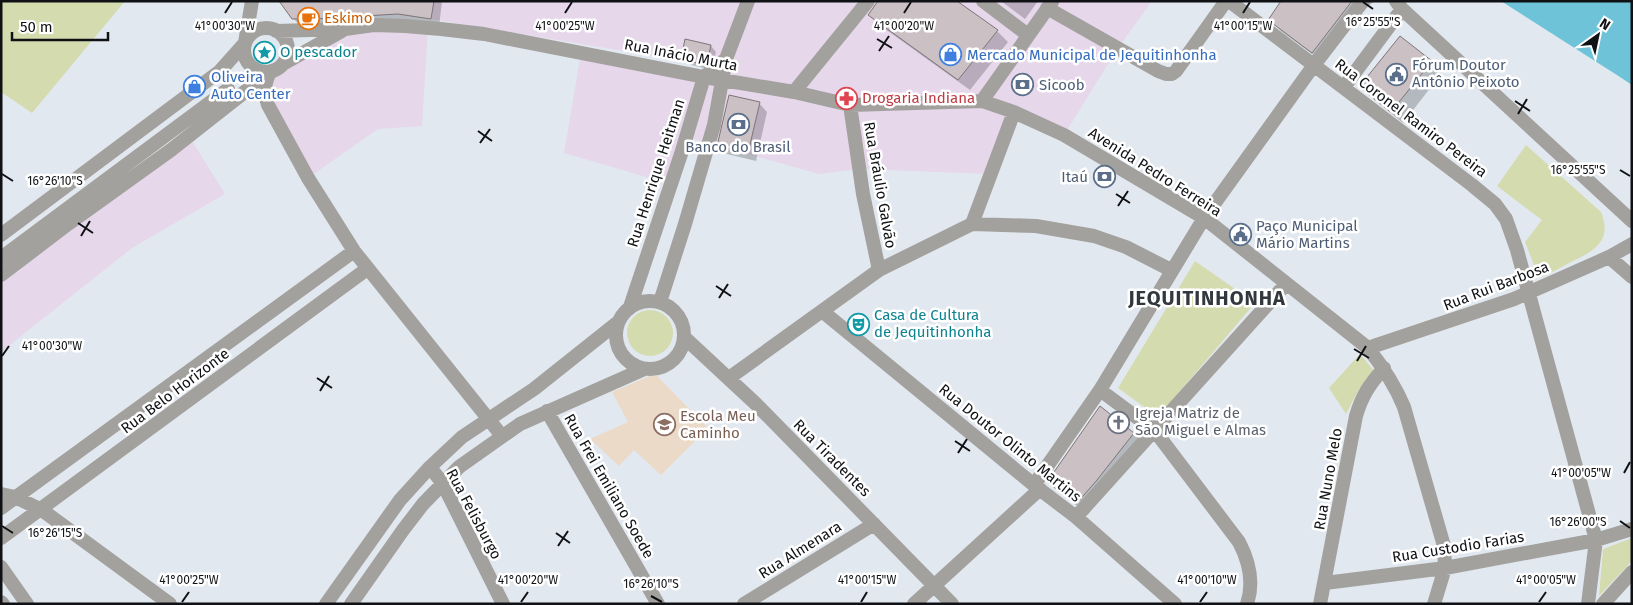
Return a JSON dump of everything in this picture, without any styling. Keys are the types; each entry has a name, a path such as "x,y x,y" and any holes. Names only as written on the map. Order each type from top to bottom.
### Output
{"street":[{"path":"252,1 243,50 245,58 255,70 270,72"},
{"path":"660,302 711,134 726,59 748,1"},
{"path":"794,92 868,1"},
{"path":"983,1 1028,35"},
{"path":"982,101 1050,5 1158,71 1172,74 1228,1"},
{"name":"Rua Coronel Ramiro Pereira","path":"1228,1 1472,185 1495,204 1506,219 1518,250 1596,540"},
{"path":"914,604 1037,487 1100,390 1204,218 1314,65 1363,1"},
{"path":"1344,87 1399,5 1632,221"},
{"name":"Rua Inácio Murta","path":"345,29 374,25 405,26 484,34 850,104 982,101"},
{"path":"1,235 220,71 245,43 248,36 261,28 276,30 345,29"},
{"path":"1,275 171,150 270,72 345,29"},
{"path":"276,30 286,42 288,49 287,57 283,64"},
{"path":"704,77 726,59"},
{"path":"270,72 264,94 268,105 308,178 367,269 502,436"},
{"name":"Rua Henrique Heitman","path":"630,307 682,151 704,77"},
{"path":"1,251 226,87 1,258"},
{"name":"Avenida Pedro Ferreira","path":"982,101 1014,112 1064,135 1204,218 1368,348 1384,368 1397,390 1404,407 1444,546 1445,568"},
{"name":"Rua Bráulio Galvão","path":"850,104 863,194 879,270"},
{"path":"972,224 1014,112"},
{"path":"152,123 171,150"},
{"path":"48,200 68,224"},
{"path":"729,378 879,270 972,224 1036,226 1094,236 1126,248 1171,270"},
{"name":"Rua Rui Barbosa","path":"1368,348 1529,293 1632,244"},
{"name":"Rua Belo Horizonte","path":"1,508 354,250"},
{"path":"1608,257 1632,277"},
{"name":"Rua Belo Horizonte","path":"1,538 42,510 367,269"},
{"path":"1076,517 1286,284"},
{"path":"326,604 400,500 430,467 462,437 534,389 617,323 622,314 630,307 639,302 649,300 660,302 670,307 679,315 684,326 685,338 682,349 676,359 666,366 644,369 632,364 620,352 616,335 617,323"},
{"name":"Rua Doutor Olinto Martins","path":"822,311 1076,517 1175,604"},
{"name":"Rua Tiradentes","path":"685,338 729,378 936,585 952,604"},
{"name":"Rua Nuno Melo","path":"1320,604 1356,416 1368,386 1384,368"},
{"path":"352,604 423,504 459,467 520,424 644,369"},
{"path":"1100,390 1155,431 1238,542 1248,564 1250,594 1247,604"},
{"name":"Rua Frei Emiliano Soede","path":"546,411 658,604"},
{"name":"Rua Felisburgo","path":"430,467 443,484 502,604"},
{"path":"1,494 15,497 42,510 170,604"},
{"name":"Rua Almenara","path":"744,604 874,524"},
{"name":"Rua Custodio Farias","path":"1325,583 1445,568 1596,540 1632,529"},
{"path":"1588,604 1596,540"},
{"path":"1,566 27,604"},
{"path":"1434,604 1445,568"},
{"path":"1603,604 1632,572"}],"shaded area":[{"path":"280,1 1152,1 1118,48 1064,135 1014,112 990,174 859,169 819,174 687,137 667,183 564,153 581,53 704,77 707,65 392,14 363,18 292,19"},
{"path":"428,28 422,126 378,129 308,178 268,105 270,72 345,29"},
{"path":"189,136 225,194 132,248 1,352 1,275"},
{"name":"Escola Meu Caminho","path":"655,374 708,428 661,475 634,450 619,466 590,439 628,422 612,392"}],"green space":[{"path":"1,1 125,1 32,113 1,92"},
{"path":"1526,145 1601,212 1605,230 1603,238 1594,249 1539,278 1525,242 1542,220 1497,186"},
{"path":"1195,261 1255,303 1158,417 1118,388"},
{"path":"646,310 654,310 663,314 669,320 673,333 669,346 663,352 654,356 646,356 637,352 631,346 627,337 627,329 631,320 637,314"},
{"path":"1360,354 1375,372 1358,391 1346,414 1329,388"},
{"path":"1632,538 1632,561 1599,596 1603,549"}],"water":[{"path":"1501,1 1632,1 1632,85 1620,77"}],"building":[{"path":"279,1 434,1 431,19 398,14 363,16 363,18 292,19"},
{"name":"Mercado Municipal de Jequitinhonha","path":"878,1 957,1 998,30 958,80 868,15"},
{"path":"1281,1 1352,1 1312,53 1268,20"},
{"name":"Fórum Doutor Antônio Peixoto","path":"1400,36 1432,61 1391,112 1359,87"},
{"path":"685,39 711,45 705,65 681,59"},
{"name":"Banco do Brasil","path":"729,95 760,102 748,153 717,146"},
{"name":"Igreja Matriz de São Miguel e Almas","path":"1100,406 1134,433 1076,504 1047,482"}],"place":[{"name":"Eskimo","path":"308,18"},
{"name":"O pescador","path":"264,52"},
{"name":"Mercado Municipal de Jequitinhonha","path":"951,55"},
{"name":"Fórum Doutor Antônio Peixoto","path":"1396,74"},
{"name":"Sicoob","path":"1023,85"},
{"name":"Oliveira Auto Center","path":"195,86"},
{"name":"Drogaria Indiana","path":"846,98"},
{"name":"Banco do Brasil","path":"738,124"},
{"name":"Itaú","path":"1104,177"},
{"name":"Paço Municipal Mário Martins","path":"1240,235"},
{"name":"Casa de Cultura de Jequitinhonha","path":"858,324"},
{"name":"Igreja Matriz de São Miguel e Almas","path":"1119,422"},
{"name":"Escola Meu Caminho","path":"664,425"}],"district":[{"name":"JEQUITINHONHA","path":"1207,298"}]}
